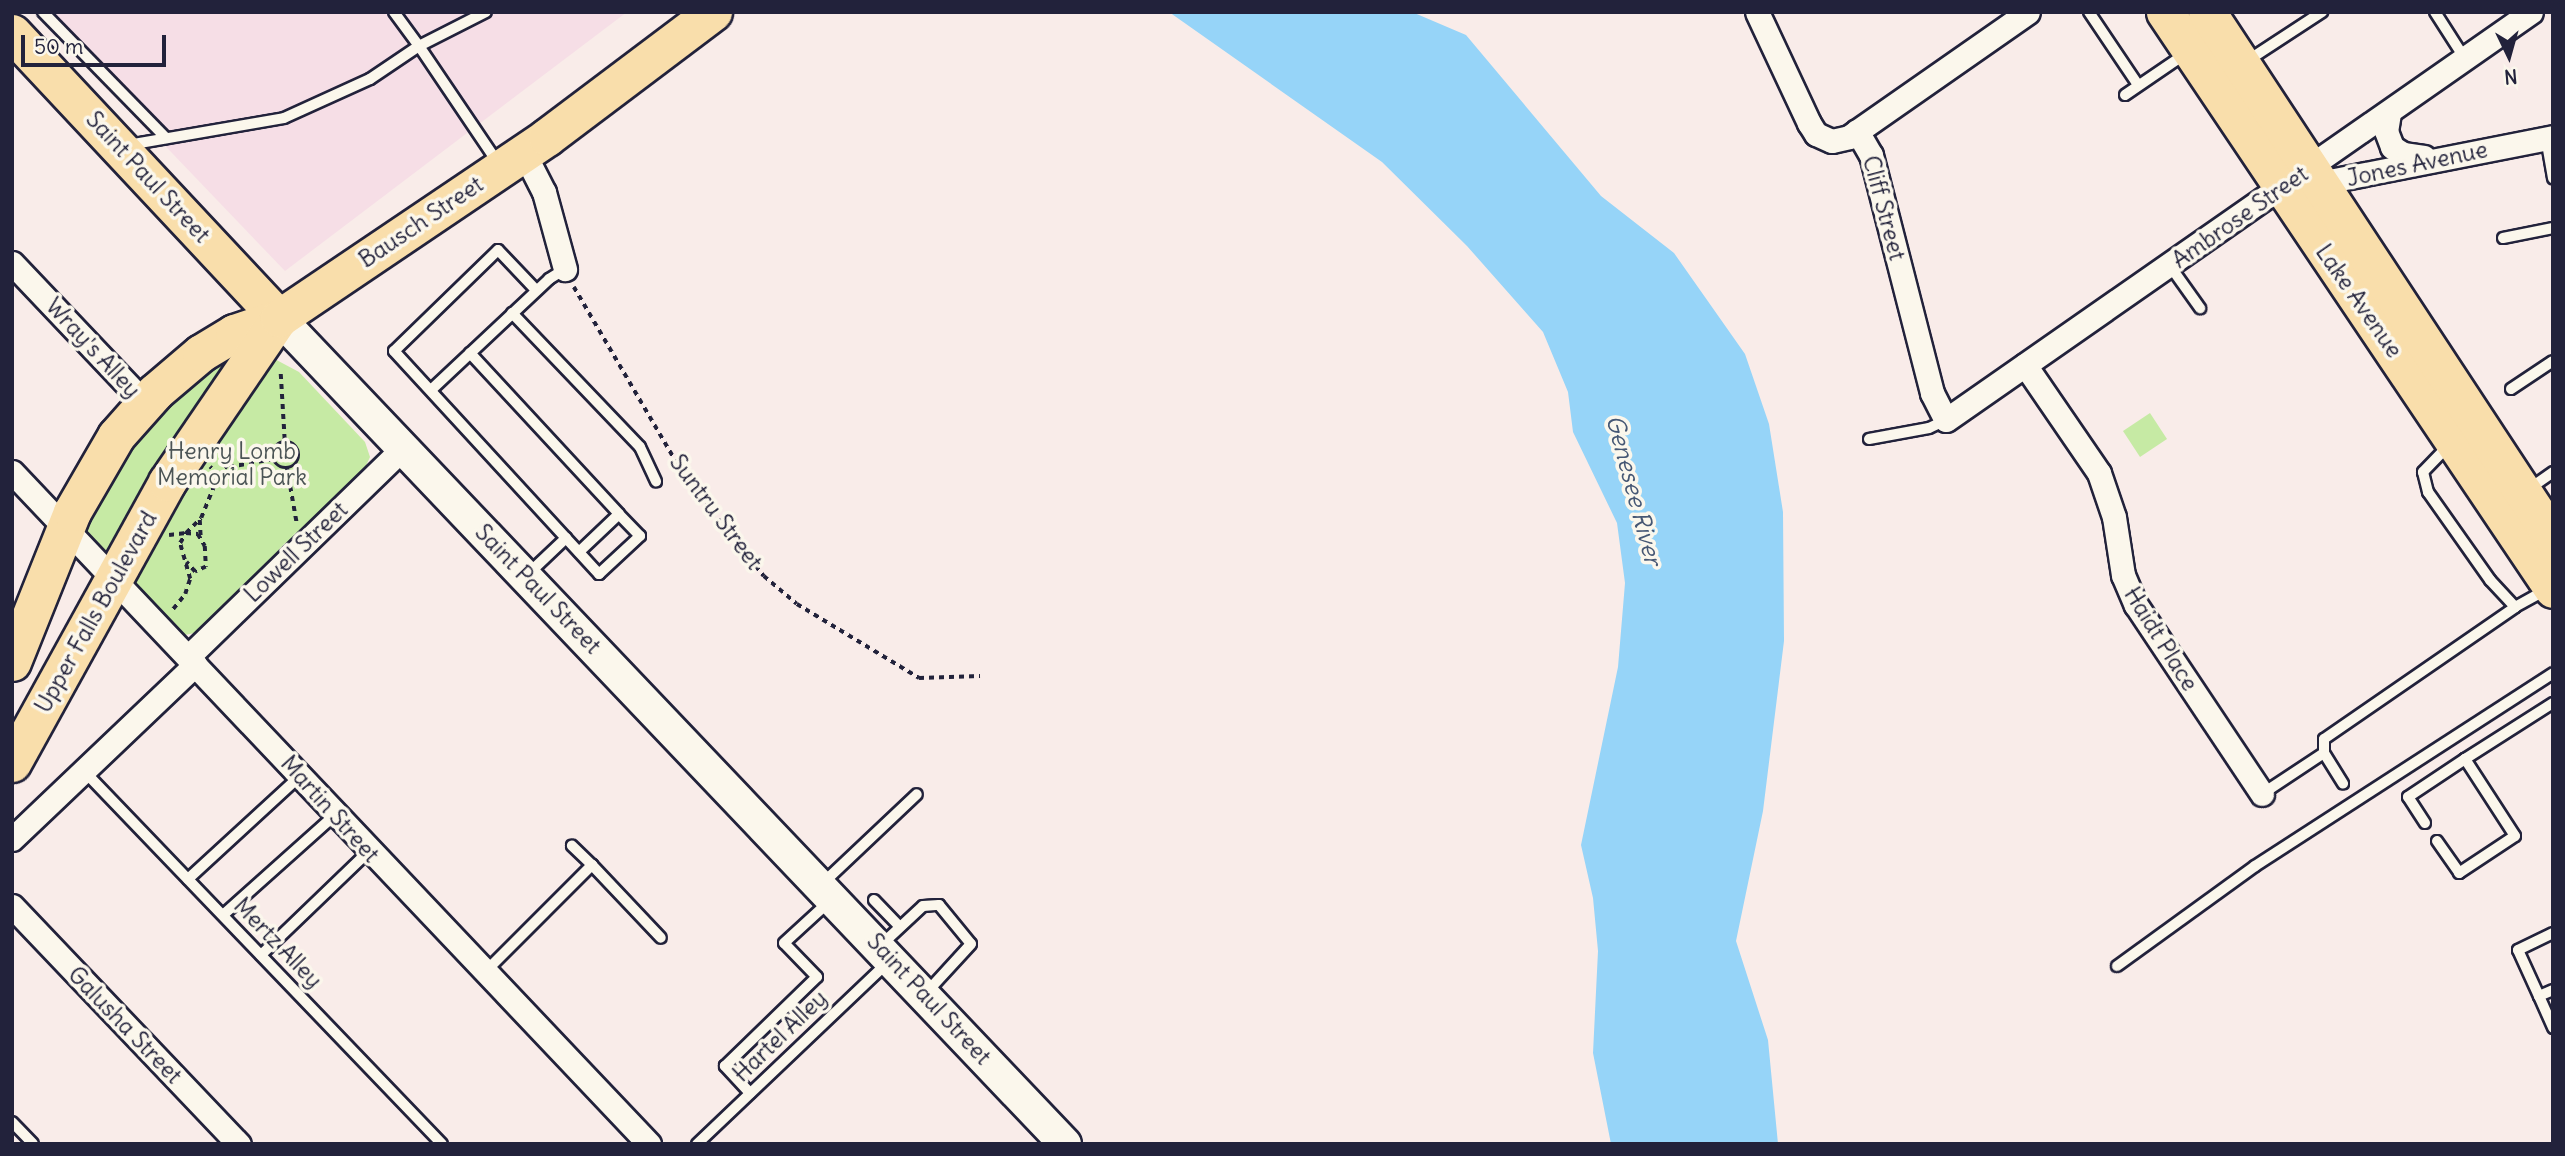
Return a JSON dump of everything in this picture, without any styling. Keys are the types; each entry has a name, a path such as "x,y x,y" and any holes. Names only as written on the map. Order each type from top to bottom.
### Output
{"main road":[{"name":"Bausch Street","path":"279,317 562,127 713,12"},
{"name":"Lake Avenue","path":"2165,12 2190,51 2305,180"},
{"name":"Lake Avenue","path":"2207,12 2242,65 2305,180 2511,501 2551,572"},
{"name":"Saint Paul Street","path":"12,33 525,577 827,891 890,944 925,994 1065,1144"},
{"path":"12,662 65,528 100,459 145,403 201,353 234,333 279,317"},
{"name":"Upper Falls Boulevard","path":"12,763 183,457 279,317"}],"street":[{"name":"Cliff Street","path":"1757,12 1816,134 1839,141 1857,131 1871,155 1932,393 1946,420"},
{"path":"1857,131 2028,12"},
{"name":"Ambrose Street","path":"1946,420 2170,265 2305,180 2389,113 2531,12"},
{"path":"2389,113 2386,131 2397,151 2416,157 2445,155"},
{"name":"Jones Avenue","path":"2305,180 2549,138"},
{"path":"513,160 544,192 565,269"},
{"name":"Wray's Alley","path":"12,263 145,403"},
{"name":"Haidt Place","path":"2025,365 2099,473 2114,517 2123,575 2136,605 2262,794"},
{"name":"Lowell Street","path":"12,839 84,771 404,447"},
{"name":"Martin Street","path":"12,472 369,852 649,1144"},
{"name":"Galusha Street","path":"12,906 239,1144"}],"lane":[{"path":"43,12 166,138"},
{"path":"394,12 513,160"},
{"path":"119,147 284,118 370,79 419,46 486,12"},
{"path":"2089,12 2138,85"},
{"path":"2242,65 2322,12"},
{"path":"2435,12 2465,59"},
{"path":"2124,94 2190,51"},
{"path":"2549,138 2553,177"},
{"path":"2503,238 2553,228"},
{"path":"470,353 640,536 599,574 394,351 498,250 536,290"},
{"path":"2170,265 2200,308"},
{"path":"431,390 536,290 565,269"},
{"path":"512,313 640,447 656,482"},
{"path":"2511,388 2553,361"},
{"path":"1869,439 1929,428 1946,420"},
{"path":"2466,433 2427,463 2423,483 2490,580 2515,607"},
{"path":"2511,501 2553,472"},
{"path":"579,552 619,514"},
{"path":"525,577 566,538"},
{"path":"2343,784 2324,753 2324,739 2515,607 2551,572"},
{"path":"2117,966 2255,866 2553,673"},
{"path":"2425,823 2408,797 2553,703"},
{"path":"2262,794 2324,753"},
{"path":"2437,841 2459,873 2515,836 2465,760"},
{"name":"Mertz Alley","path":"84,771 442,1144"},
{"path":"188,879 300,776"},
{"path":"750,1093 725,1066 817,977 784,943 827,891 916,794"},
{"path":"223,915 336,814"},
{"path":"572,846 661,939"},
{"path":"261,955 369,852"},
{"path":"484,973 592,865"},
{"path":"874,900 890,944"},
{"name":"Hartel Alley","path":"697,1144 750,1093 932,903 969,938 968,949 925,994"},
{"path":"2553,933 2518,950 2553,1028"},
{"path":"2539,996 2553,990"},
{"path":"12,1122 33,1144"}],"path":[{"name":"Suntru Street","path":"565,269 687,480 764,576 797,604 919,678 980,676"},
{"path":"281,374 285,442"},
{"path":"274,459 275,448 285,442 293,444 298,454 287,467"},
{"path":"212,451 221,451 228,461 235,464"},
{"path":"210,457 211,470 219,476"},
{"path":"180,548 186,533 201,518 219,476 235,464 274,459 287,467 297,524"},
{"path":"227,469 228,461"},
{"path":"173,609 208,561 202,539 201,518"},
{"path":"164,529 180,548 186,562 189,586"},
{"path":"169,535 186,533 202,539"},
{"path":"186,562 198,572"}],"shaded area":[{"path":"37,12 627,12 285,271"}],"green space":[{"name":"Henry Lomb Memorial Park","path":"241,341 299,372 365,442 370,457 363,472 199,632 185,635 87,534 87,524 136,428"},
{"path":"2150,413 2167,439 2140,457 2123,431"}],"water":[{"name":"Genesee River","path":"1169,12 1412,12 1466,35 1601,196 1674,253 1745,354 1769,424 1783,512 1784,641 1763,811 1736,941 1768,1040 1778,1144 1611,1144 1593,1053 1598,951 1593,898 1581,845 1618,667 1625,583 1617,523 1573,432 1568,392 1543,332 1467,246 1382,162"}]}
